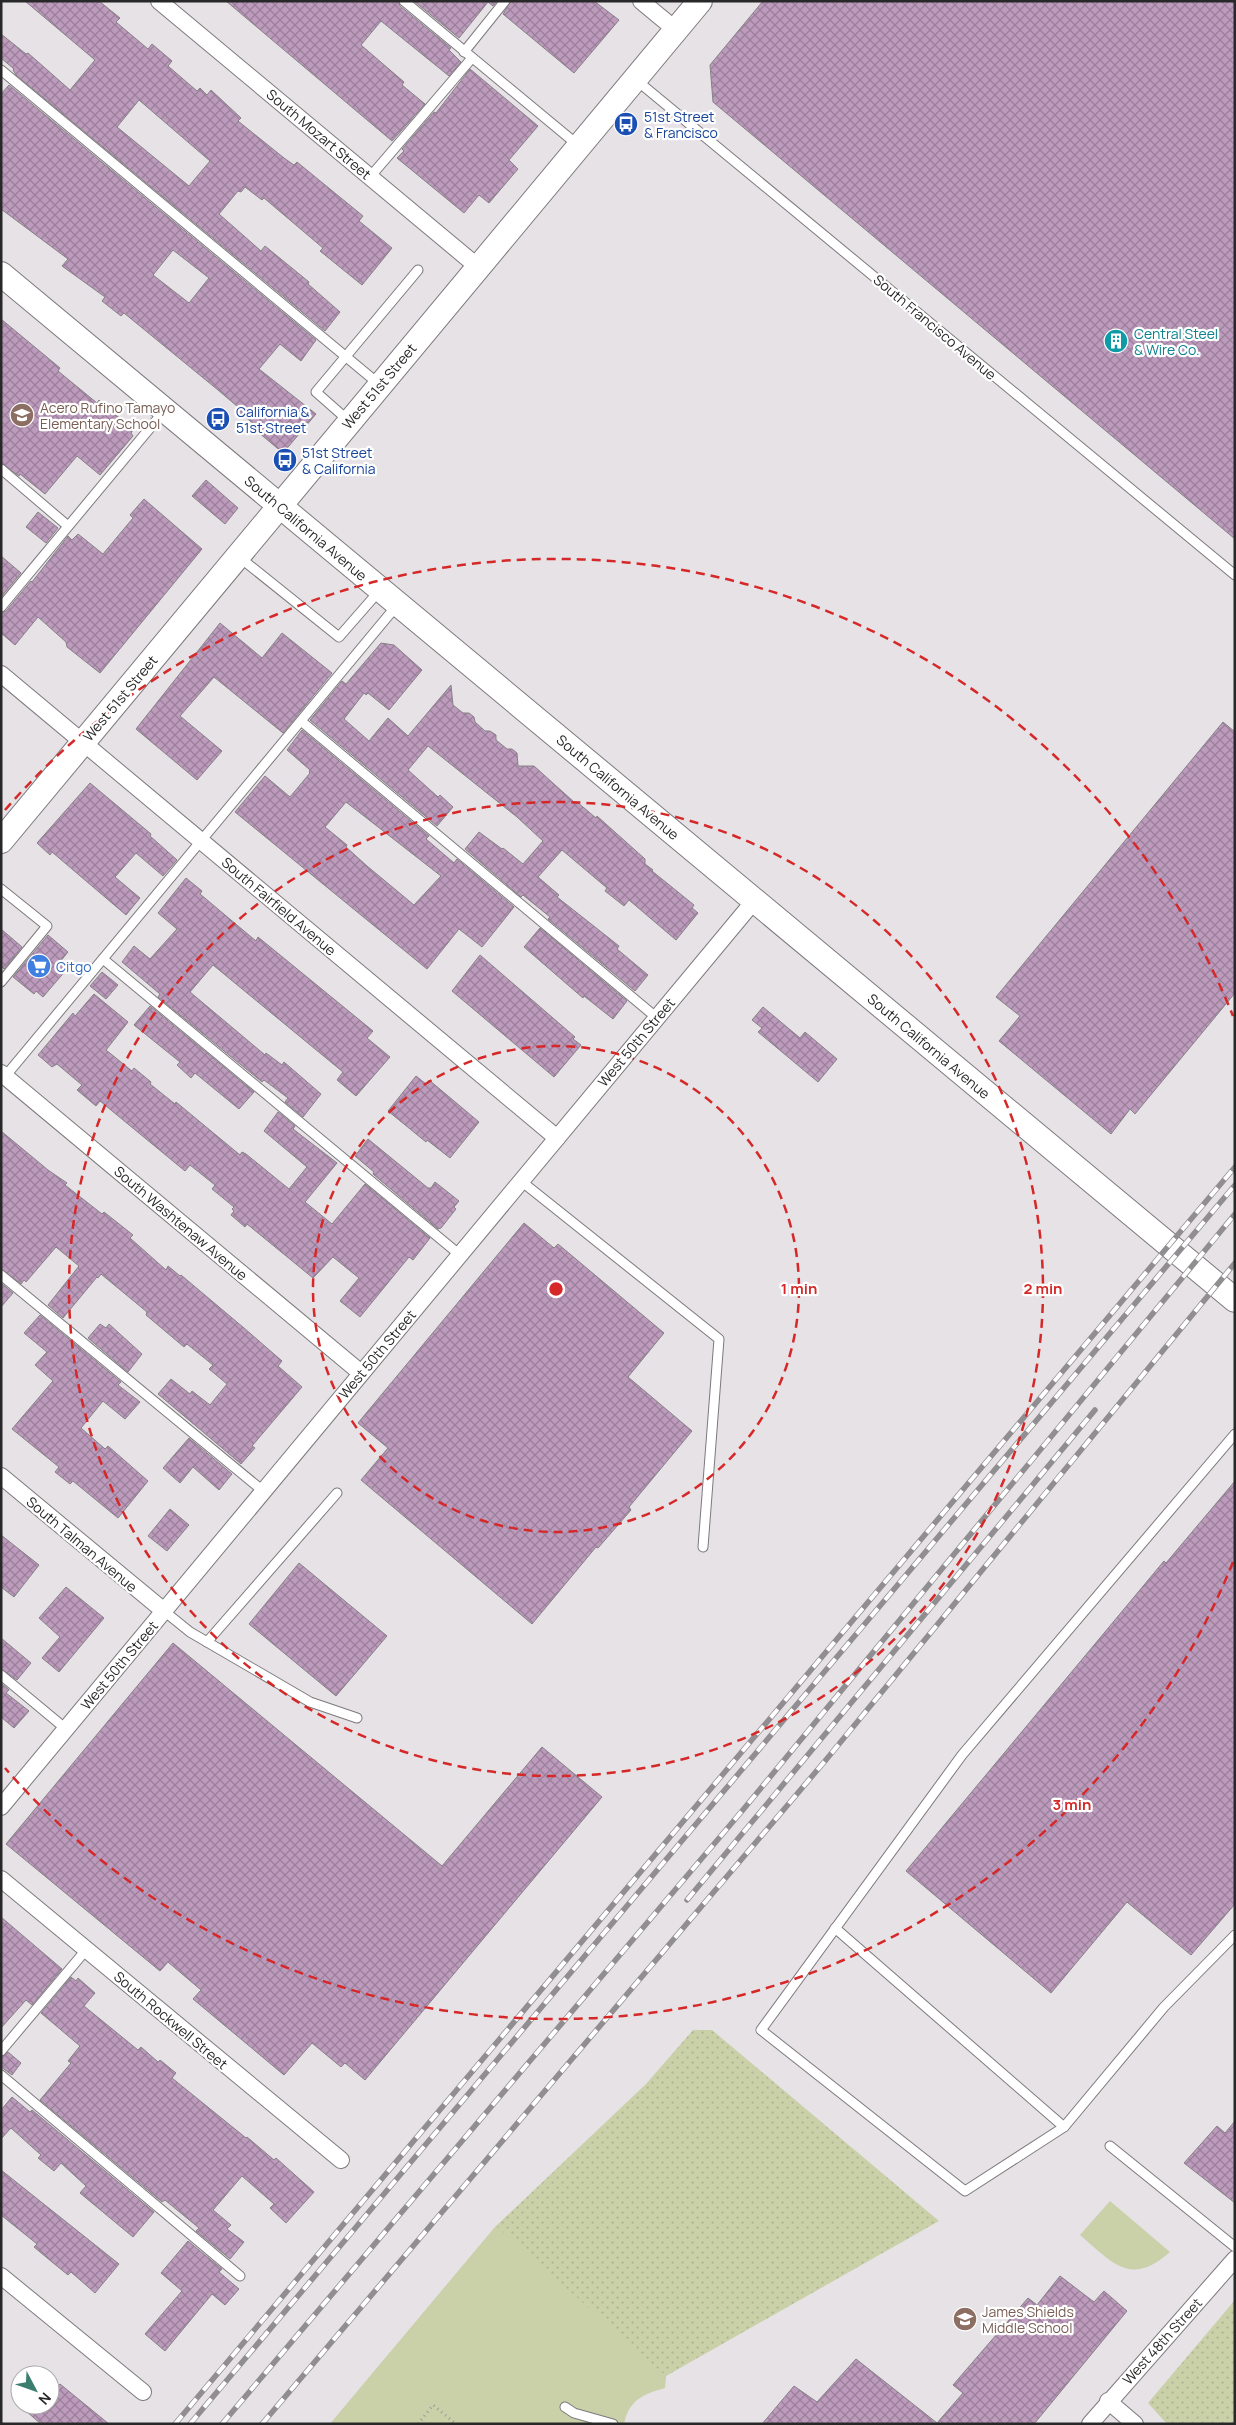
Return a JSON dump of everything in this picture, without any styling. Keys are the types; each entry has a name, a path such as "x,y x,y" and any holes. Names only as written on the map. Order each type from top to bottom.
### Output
{"street":[{"name":"South Mozart Street","path":"159,1 478,267"},
{"path":"641,1 676,30"},
{"name":"West 51st Street","path":"1,841 700,1"},
{"name":"South California Avenue","path":"1,274 1235,1300"},
{"name":"South Fairfield Avenue","path":"1,674 557,1138"},
{"name":"West 50th Street","path":"1,1807 754,901"},
{"name":"South Washtenaw Avenue","path":"3,1077 361,1373"},
{"name":"South Talman Avenue","path":"1,1476 164,1611"},
{"name":"South Rockwell Street","path":"1,1879 341,2160"},
{"name":"West 48th Street","path":"1090,2424 1108,2401 1235,2259"},
{"path":"1,2276 143,2392"},
{"path":"1108,2401 1135,2424"}],"lane":[{"path":"404,1 579,146"},
{"path":"464,52 506,1"},
{"path":"370,178 472,58"},
{"path":"1,70 380,385"},
{"name":"South Francisco Avenue","path":"635,79 1235,575"},
{"path":"350,422 316,392 418,270"},
{"path":"1,607 165,410"},
{"path":"1,469 68,526"},
{"path":"238,556 339,637 389,597"},
{"path":"3,1077 301,720 389,597"},
{"path":"301,720 657,1018"},
{"path":"1,889 47,926 1,982"},
{"path":"103,959 460,1254"},
{"path":"521,1180 719,1339 703,1547"},
{"path":"1,1275 263,1491"},
{"path":"1235,1434 962,1755 762,2030 965,2191 1064,2127 1164,2007 1235,1935"},
{"path":"207,1642 337,1493"},
{"path":"164,1611 207,1642 310,1702 357,1718"},
{"path":"1,1675 66,1729"},
{"path":"836,1928 1064,2127"},
{"path":"1,2051 86,1950"},
{"path":"1,2075 240,2276"},
{"path":"1110,2146 1235,2247"},
{"path":"565,2407 574,2413 613,2424"}],"path":[{"path":"418,2424 433,2405 456,2424"}],"green space":[{"path":"693,2030 712,2030 939,2221 666,2376 665,2381 330,2424 496,2226 646,2084"},
{"path":"1110,2201 1170,2252 1144,2268 1133,2269 1122,2267 1102,2254 1080,2235"},
{"path":"496,2226 666,2376 665,2388 638,2399 629,2409 624,2424 330,2424"},
{"path":"1235,2300 1235,2424 1167,2424 1148,2403"}],"building":[{"path":"25,1 99,1 120,18 116,22 148,49 152,44 172,61 168,66 197,91 200,88 207,95 211,90 241,118 238,121 294,165 297,162 363,216 359,221 392,248 362,285 320,251 323,248 264,198 262,200 245,187 241,192 238,191 219,214 261,251 265,246 309,282 308,284 340,312 325,331 16,75 14,69 1,58 1,34 26,54 28,53 70,90 95,60","holes":["139,100 210,161 189,186 117,127"]},
{"path":"226,1 398,1 400,6 451,48 449,50 461,62 449,76 381,21 361,45 404,82 402,85 425,104 392,141"},
{"path":"414,1 497,1 493,6 488,2 459,38"},
{"path":"511,1 594,1 619,20 574,73 503,14"},
{"name":"Central Steel & Wire Co.","path":"763,1 1235,1 1235,539 713,102 710,65"},
{"path":"470,69 538,126 509,160 518,169 489,203 479,195 464,213 397,158 404,151 402,149 434,112 436,113"},
{"path":"9,85 316,340 301,361 280,344 259,369 316,414 283,453 252,427 254,424 236,410 238,407 218,390 124,313 121,316 102,301 105,297 62,266 68,259 1,209 1,94","holes":["173,250 209,278 189,303 153,275"]},
{"path":"1,319 60,368 58,371 97,403 99,400 133,430 131,433 133,436 100,475 77,456 45,494 20,474 19,476 1,463"},
{"path":"206,480 238,508 225,524 192,496"},
{"path":"144,499 202,549 100,673 67,647 66,642 38,617 15,645 1,633 1,613 6,611 32,582 68,536 72,540 78,534 103,554 133,518 130,515"},
{"path":"38,512 58,528 46,543 26,527"},
{"path":"1,556 21,573 1,597"},
{"path":"220,623 262,658 282,633 332,673 283,733 214,677 180,716 222,751 197,780 136,729"},
{"path":"381,643 394,645 422,670 389,710 368,693 366,695 364,693 344,719 369,741 388,718 408,736 451,685 453,705 463,713 469,713 485,731 490,731 496,735 496,740 507,749 512,749 517,753 518,766 534,766 574,802 577,802 596,818 597,816 645,859 645,864 652,871 694,905 692,908 698,913 676,940 629,900 624,906 605,891 607,888 562,850 538,877 559,895 557,897 619,946 617,949 648,975 635,991 548,919 550,917 523,895 521,897 465,849 479,832 523,864 543,841 517,817 428,746 408,770 438,797 440,795 453,807 437,826 310,720 342,681 346,684"},
{"path":"1223,722 1235,732 1235,993 1135,1114 1130,1109 1111,1134 999,1041 1020,1016 996,997"},
{"path":"302,730 429,836 426,839 454,863 457,859 514,907 482,947 459,929 427,969 235,812 265,776 290,797 310,773 310,770 287,750","holes":["346,802 441,876 414,905 367,866 346,847 347,845 325,827"]},
{"path":"90,783 151,834 150,836 177,860 163,876 136,853 115,877 140,898 126,915 52,852 50,855 37,843"},
{"path":"186,878 202,891 200,894 256,941 258,937 373,1031 367,1038 390,1057 356,1096 337,1080 343,1072 213,965 190,992 265,1055 266,1053 282,1065 284,1062 321,1094 303,1117 285,1102 288,1098 264,1080 262,1082 158,997 160,994 122,962 134,946 150,959 177,929 158,913"},
{"path":"540,928 627,1001 613,1019 584,996 583,998 524,947"},
{"name":"Citgo","path":"1,929 22,947 4,969 1,966"},
{"name":"Citgo","path":"48,935 68,952 59,963 67,969 43,997 36,991 34,994 13,977"},
{"path":"480,955 575,1037 573,1039 581,1045 554,1077 452,991"},
{"path":"102,972 118,985 106,999 90,986"},
{"path":"94,994 128,1022 106,1050 132,1071 134,1068 151,1082 150,1084 175,1104 176,1102 240,1155 242,1152 246,1154 289,1189 307,1167 264,1131 278,1112 295,1126 293,1129 337,1163 305,1202 332,1224 365,1184 430,1238 413,1260 409,1257 360,1317 340,1301 359,1278 333,1257 313,1278 247,1224 245,1227 231,1215 234,1207 212,1189 215,1185 190,1165 185,1171 100,1101 96,1106 77,1090 82,1085 57,1064 52,1067 38,1055 73,1013 75,1016"},
{"path":"150,1006 254,1092 239,1109 195,1073 191,1078 177,1065 180,1062 134,1025"},
{"path":"763,1007 800,1038 805,1032 837,1059 818,1082 758,1032 762,1028 752,1020"},
{"path":"416,1076 426,1084 429,1080 479,1122 450,1158 427,1140 426,1142 388,1111"},
{"path":"1,1131 48,1170 67,1183 65,1185 133,1235 130,1238 166,1270 168,1266 181,1275 244,1328 282,1361 278,1366 302,1387 252,1446 255,1448 241,1464 158,1394 171,1379 190,1394 192,1391 210,1405 227,1384 209,1369 213,1365 187,1344 184,1347 146,1315 147,1312 101,1274 63,1318 48,1305 79,1266 56,1247 26,1282 24,1280 21,1284 1,1269"},
{"path":"368,1139 428,1188 431,1188 435,1182 459,1201 454,1207 456,1209 441,1228 438,1229 373,1174 374,1172 355,1156"},
{"path":"524,1223 554,1248 558,1244 664,1333 628,1377 692,1431 629,1507 631,1510 598,1548 596,1547 532,1624 361,1480 388,1448 358,1423"},
{"path":"1,1283 13,1293 1,1307"},
{"path":"40,1315 121,1382 118,1385 140,1402 125,1419 103,1401 81,1428 105,1449 108,1446 148,1481 118,1518 73,1481 70,1484 55,1472 59,1467 12,1429 53,1381 35,1365 47,1352 24,1333"},
{"path":"100,1324 106,1328 109,1324 142,1354 128,1372 88,1338"},
{"path":"189,1438 232,1474 219,1490 193,1467 180,1483 163,1468"},
{"path":"1235,1481 1235,1904 1191,1955 1127,1902 1051,1993 906,1871 1164,1561 1166,1563"},
{"path":"170,1509 189,1525 167,1551 148,1536"},
{"path":"1,1535 39,1565 14,1597 1,1587"},
{"path":"299,1563 387,1636 336,1696 249,1624"},
{"path":"66,1587 104,1618 59,1672 42,1658 60,1637 39,1618"},
{"path":"1,1638 31,1663 17,1680 1,1669"},
{"path":"173,1643 442,1866 542,1747 602,1797 365,2080 345,2063 341,2067 312,2043 284,2075 193,1999 201,1990 168,1962 160,1971 6,1844"},
{"path":"1,1683 9,1690 6,1693 29,1711 14,1728 1,1717"},
{"path":"1,1917 62,1969 32,2005 26,2000 1,2028"},
{"path":"71,1977 76,1981 78,1978 95,1993 84,2006 138,2050 141,2047 158,2062 160,2060 176,2073 172,2078 274,2160 276,2158 314,2192 286,2223 270,2208 274,2204 242,2176 213,2210 231,2225 227,2229 244,2242 230,2259 196,2231 199,2228 165,2200 162,2202 40,2100 71,2063 68,2061 80,2046 41,2013"},
{"path":"8,2052 21,2063 12,2075 1,2067 1,2057"},
{"path":"12,2097 30,2112 32,2110 154,2212 133,2237 80,2193 86,2186 61,2163 54,2171 38,2158 41,2155 11,2128 1,2139 1,2110"},
{"path":"1235,2121 1235,2203 1184,2163 1217,2126 1225,2133"},
{"path":"1,2170 119,2264 95,2293 71,2272 68,2275 52,2262 34,2247 37,2244 1,2215"},
{"path":"188,2241 222,2269 219,2272 239,2289 225,2305 212,2294 165,2351 145,2334 182,2291 161,2273"},
{"name":"James Shields Middle School","path":"1060,2276 1094,2302 1104,2291 1127,2311 1034,2424 762,2424 794,2386 817,2402 856,2359 937,2423 963,2393 953,2385 1028,2298 1037,2305"},
{"path":"60,2384 109,2424 41,2424 31,2415 60,2415"}],"railway":[{"path":"175,2424 1235,1167"},
{"path":"190,2424 1235,1185"},
{"path":"222,2424 742,1811 1235,1214"},
{"path":"262,2424 825,1761 1235,1263"},
{"path":"687,1900 1095,1410"}],"place":[{"name":"51st Street & Francisco","path":"626,124"},
{"name":"Central Steel & Wire Co.","path":"1116,341"},
{"name":"Acero Rufino Tamayo Elementary School","path":"22,415"},
{"name":"California & 51st Street","path":"218,419"},
{"name":"51st Street & California","path":"285,460"},
{"name":"Citgo","path":"39,966"},
{"name":"James Shields Middle School","path":"965,2319"}]}
